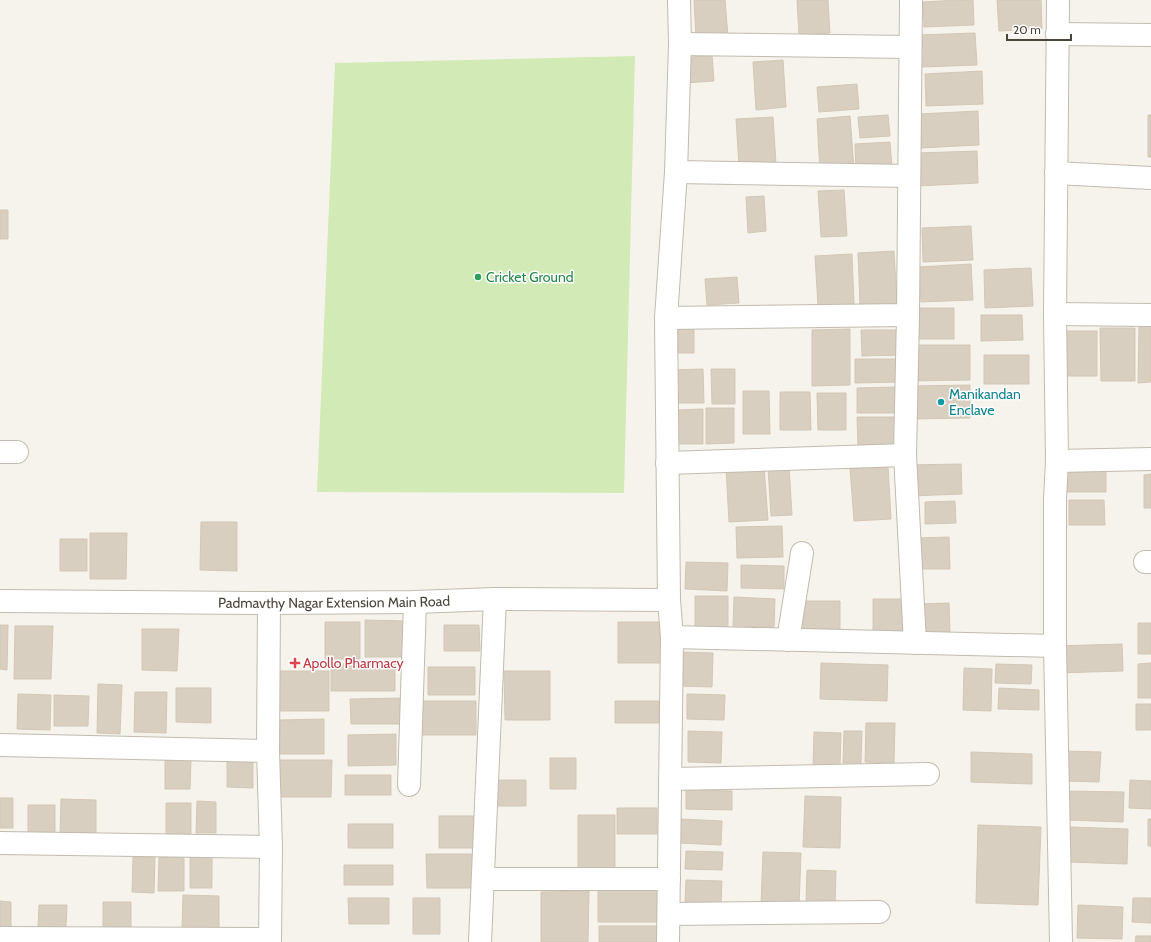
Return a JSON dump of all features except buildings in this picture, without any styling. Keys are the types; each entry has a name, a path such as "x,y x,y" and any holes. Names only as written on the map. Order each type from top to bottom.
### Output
{"street":[{"path":"668,942 672,637 669,600 666,318 676,172 680,44 679,0"},
{"path":"911,0 905,455 915,643"},
{"path":"1058,0 1055,314 1057,461 1054,499 1055,646 1061,942"},
{"path":"1058,34 1151,35"},
{"path":"680,44 910,47"},
{"path":"676,172 909,176"},
{"path":"1056,173 1151,178"},
{"path":"666,318 908,314"},
{"path":"1055,314 1151,315"},
{"path":"667,463 905,455"},
{"path":"1057,461 1151,459"},
{"path":"788,640 802,553"},
{"path":"480,942 495,599"},
{"name":"Padmavthy Nagar Extension Main Road","path":"0,601 269,603 415,602 495,599 669,600"},
{"path":"409,785 415,602"},
{"path":"0,938 270,941 271,848 268,751 269,603"},
{"path":"672,637 1055,646"},
{"path":"0,745 268,751"},
{"path":"670,779 928,774"},
{"path":"0,843 271,848"},
{"path":"483,879 669,879"},
{"path":"669,914 879,912"}],"green space":[{"name":"Cricket Ground","path":"635,56 624,493 317,492 335,63"}],"place":[{"name":"Cricket Ground","path":"478,277"},
{"name":"Manikandan Enclave","path":"941,402"},
{"name":"Apollo Pharmacy","path":"295,663"}]}
